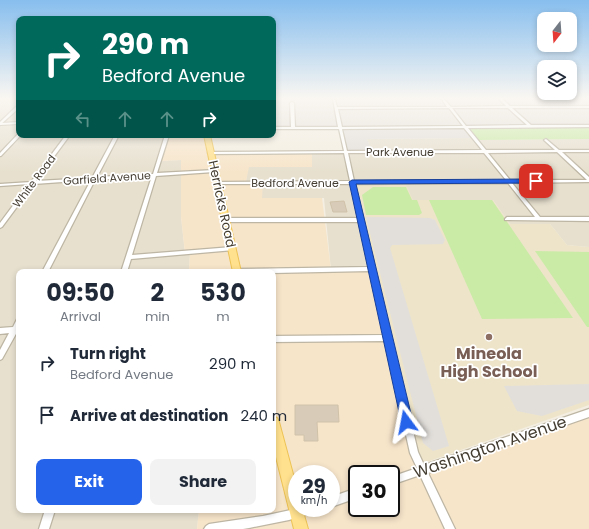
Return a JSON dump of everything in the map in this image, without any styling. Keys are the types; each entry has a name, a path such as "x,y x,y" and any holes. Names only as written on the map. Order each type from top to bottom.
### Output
{"main road":[{"name":"Herricks Road","path":"208,138 236,269"},
{"path":"276,433 288,477"},
{"path":"299,517 301,529"}],"street":[{"path":"0,124 16,123"},
{"path":"293,123 293,128"},
{"path":"339,123 414,453 450,529"},
{"path":"462,123 539,219"},
{"path":"527,123 532,127"},
{"path":"276,128 589,126"},
{"path":"0,155 17,138"},
{"name":"White Road","path":"0,226 66,138"},
{"path":"47,269 115,138"},
{"path":"125,269 166,138"},
{"path":"546,140 589,180"},
{"name":"Park Avenue","path":"210,153 589,152"},
{"name":"Garfield Avenue","path":"0,184 214,171"},
{"name":"Bedford Avenue","path":"217,183 509,182 589,180"},
{"path":"507,219 589,219"},
{"path":"225,220 361,220"},
{"path":"129,257 232,249"},
{"path":"276,270 372,269"},
{"path":"0,331 16,329"},
{"path":"0,357 16,331"},
{"path":"276,339 388,338"},
{"name":"Washington Avenue","path":"400,478 589,413"},
{"path":"44,529 49,513"},
{"path":"209,529 288,516"}],"shaded area":[{"path":"0,123 16,123 16,138 166,138 160,161 182,160 181,217 185,253 190,252 189,269 16,269 16,513 199,513 197,529 0,529"},
{"path":"276,123 589,123 589,126 276,128"},
{"path":"340,127 465,127 474,138 367,139 372,152 346,152"},
{"path":"166,138 208,138 210,153 312,153 312,167 249,167 246,181 248,183 263,181 262,198 322,198 331,270 372,269 422,470 589,413 589,529 197,529 199,513 276,513 276,269 189,269 190,253 185,253 181,217 181,160 159,161"},
{"path":"474,138 476,140 589,139 589,247 567,245 550,224 510,224 493,200 413,200 372,269 331,270 324,198 261,198 263,181 246,181 248,167 312,167 312,153 372,152 367,139"},
{"name":"Mineola High School","path":"405,182 413,200 493,200 510,224 550,224 567,245 589,247 589,405 421,464 353,183"},
{"path":"366,217 430,218 435,220 445,240 443,244 392,245 390,248 449,446 433,451 423,443"},
{"path":"589,384 589,400 542,416 517,411 504,386"}],"green space":[{"path":"589,126 589,139 476,140 465,127"},
{"path":"373,187 406,187 412,200 417,200 422,213 419,215 366,215 362,195"},
{"path":"429,200 492,200 573,318 482,319"},
{"path":"535,251 589,252 589,327 587,327"}],"building":[{"path":"344,201 347,212 333,212 330,202"},
{"path":"295,405 338,405 339,422 317,422 318,441 304,441 304,435 295,435"}],"place":[{"name":"Mineola High School","path":"489,337"}],"route":[{"path":"406,422 352,182 536,181"}]}
